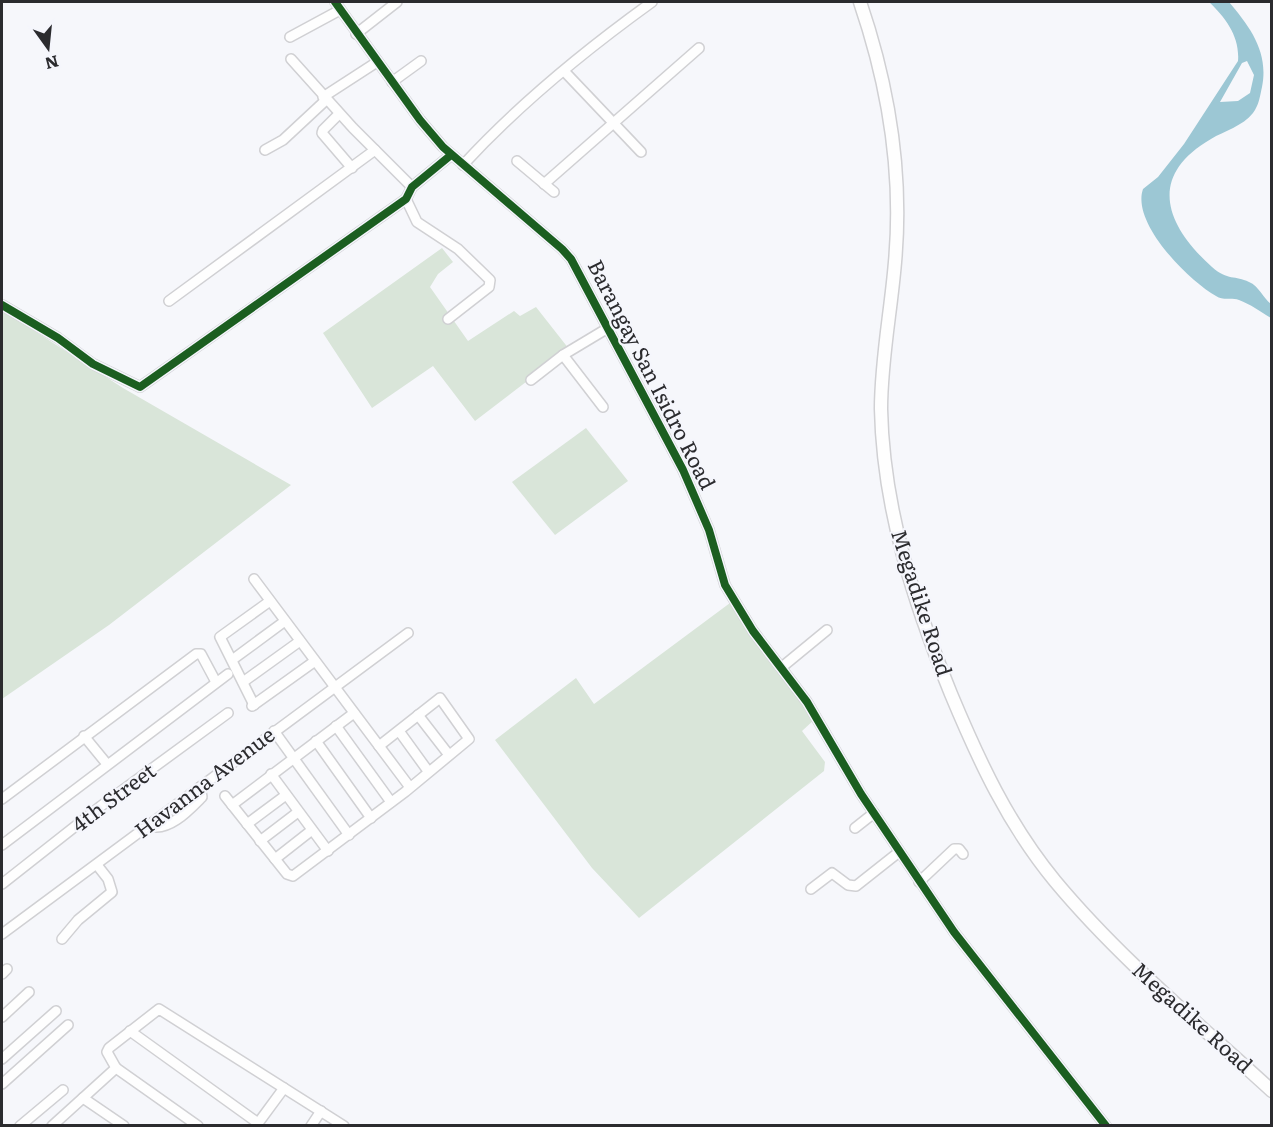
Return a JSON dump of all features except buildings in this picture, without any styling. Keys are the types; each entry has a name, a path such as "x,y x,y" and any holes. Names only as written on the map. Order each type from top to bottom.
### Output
{"main road":[{"name":"Megadike Road","path":"860,2 880,71 896,177 896,261 881,405 884,466 903,558 944,675 986,776 1005,811 1055,881 1128,960 1272,1090"}],"street":[{"path":"356,34 397,2"},
{"path":"463,165 507,118 593,44 652,2"},
{"path":"290,38 337,6"},
{"name":"Barangay San Isidro Road","path":"337,6 420,120 463,165 562,249 578,271 683,470 709,530 725,585 753,631 782,667 826,731 874,813 954,932 1106,1125"},
{"path":"544,184 699,48"},
{"path":"291,59 339,114 412,187"},
{"path":"392,82 421,61"},
{"path":"265,150 283,140 325,98 377,62"},
{"path":"564,71 641,152"},
{"path":"339,114 323,130 323,135 352,168"},
{"path":"169,301 375,150"},
{"path":"2,304 58,338 93,364 140,387 406,199 412,187 451,154"},
{"path":"517,161 554,192"},
{"path":"406,199 417,222 458,249 490,280 489,287 448,320"},
{"path":"531,380 563,355 608,328"},
{"path":"563,355 603,407"},
{"path":"254,579 408,786"},
{"path":"270,601 220,637 253,706 315,661"},
{"path":"232,660 285,621"},
{"path":"782,667 827,630"},
{"name":"Havanna Avenue","path":"2,934 408,633"},
{"path":"243,682 300,641"},
{"path":"2,799 197,653 203,657 216,682"},
{"path":"2,845 228,674"},
{"path":"225,796 286,874 293,876 371,818 469,739 440,698 379,746"},
{"name":"4th Street","path":"2,885 101,806 228,713"},
{"path":"232,805 354,713"},
{"path":"418,715 448,755"},
{"path":"336,726 391,802"},
{"path":"274,731 349,835"},
{"path":"399,731 428,771"},
{"path":"84,736 107,764"},
{"path":"315,741 371,818"},
{"path":"271,774 328,851"},
{"path":"247,824 286,795"},
{"path":"260,841 298,812"},
{"path":"855,828 874,813"},
{"path":"274,859 312,830"},
{"path":"919,882 954,849 959,849 963,854"},
{"path":"811,889 832,873 848,885 856,886 899,852"},
{"path":"62,939 78,920 112,892 108,879 97,865"},
{"path":"2,1017 30,992"},
{"path":"198,1125 116,1068 107,1052 109,1048 159,1009 344,1125"},
{"path":"2,1059 56,1011"},
{"path":"2,1084 68,1025"},
{"path":"130,1031 257,1124 284,1088"},
{"path":"52,1125 116,1068"},
{"path":"20,1125 63,1090"},
{"path":"83,1098 124,1125"},
{"path":"311,1125 321,1111"}],"shaded area":[{"path":"442,248 453,262 438,274 430,287 468,341 514,311 520,316 536,307 569,349 475,421 433,366 372,408 323,333"},
{"path":"2,310 123,388 291,485 109,625 2,699"},
{"path":"586,428 628,481 555,535 512,482"},
{"path":"730,603 815,719 802,731 825,762 824,771 639,918 592,868 495,740 576,678 594,704"}],"water":[{"path":"1209,2 1229,2 1251,31 1263,62 1260,97 1249,118 1191,153 1178,169 1171,185 1170,201 1174,218 1196,251 1218,271 1256,286 1271,304 1271,318 1239,300 1219,297 1192,278 1165,250 1154,234 1142,203 1143,189 1158,177 1184,144 1238,61 1237,44 1231,28","holes":["1247,61 1254,75 1250,93 1238,101 1220,102 1242,63"]}],"cycle path":[{"path":"335,2 420,120 443,147 571,259 683,470 709,530 725,585 753,631 807,702 861,794 954,932 1106,1126"},
{"path":"2,305 58,338 93,364 140,387 406,199 412,187 451,155"}]}
